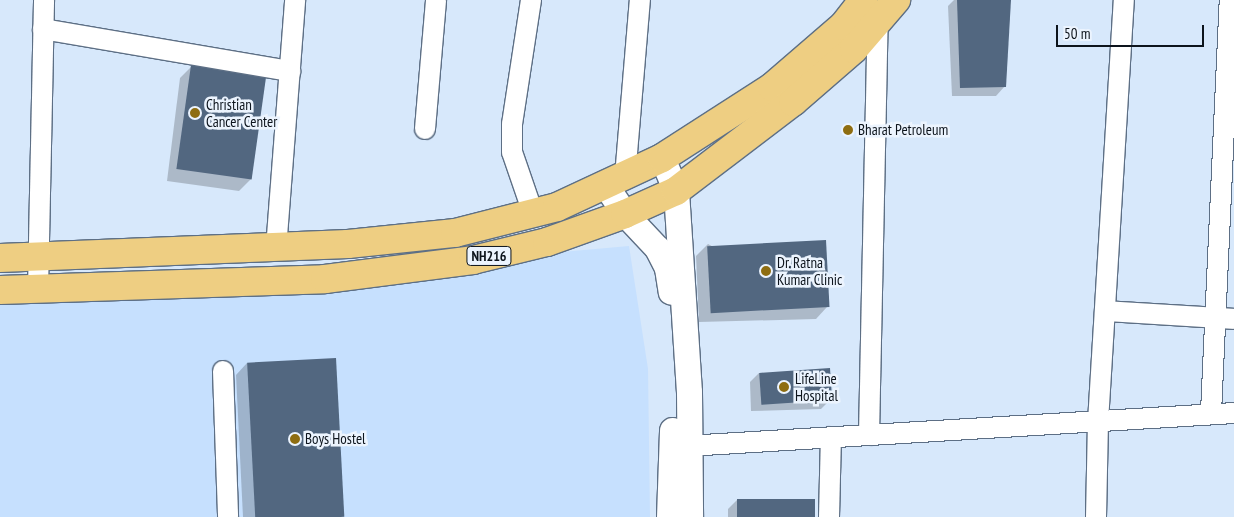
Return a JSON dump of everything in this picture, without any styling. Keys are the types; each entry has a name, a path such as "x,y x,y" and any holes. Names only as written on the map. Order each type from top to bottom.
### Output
{"highway":[{"name":"NH216","path":"0,258 276,249 455,234 557,207 615,182 662,158 772,87 843,26 871,10 896,0"},
{"name":"NH216","path":"0,290 335,278 472,260 547,242 625,214 676,191 793,102 854,49 871,10"}],"street":[{"path":"38,289 44,0"},
{"path":"276,249 295,0"},
{"path":"425,129 436,0"},
{"path":"531,0 512,124 512,152 533,213"},
{"path":"640,0 615,182 625,214 657,248 666,268 673,299 669,517"},
{"path":"1096,517 1098,422 1124,0"},
{"path":"1211,413 1225,319 1230,0"},
{"path":"869,435 871,10"},
{"path":"43,29 290,71"},
{"path":"662,158 676,191 689,392 687,446 690,517"},
{"path":"1105,311 1225,319"},
{"path":"223,371 228,517"},
{"path":"687,446 1234,413"},
{"path":"829,517 831,437"}],"shaded area":[{"path":"629,246 648,369 650,517 0,517 0,302"}],"building":[{"path":"957,0 1011,0 1006,87 960,88"},
{"path":"191,65 266,76 252,180 176,169"},
{"path":"826,240 830,307 711,313 707,246"},
{"name":"Boys Hostel","path":"336,358 344,517 255,517 247,363"},
{"path":"830,368 832,400 761,405 759,373"},
{"path":"737,499 815,499 815,517 737,517"}],"place":[{"name":"Christian Cancer Center","path":"195,113"},
{"name":"Bharat Petroleum","path":"848,130"},
{"name":"Dr. Ratna Kumar Clinic","path":"766,271"},
{"name":"LifeLine Hospital","path":"784,387"},
{"name":"Boys Hostel","path":"295,439"}]}
